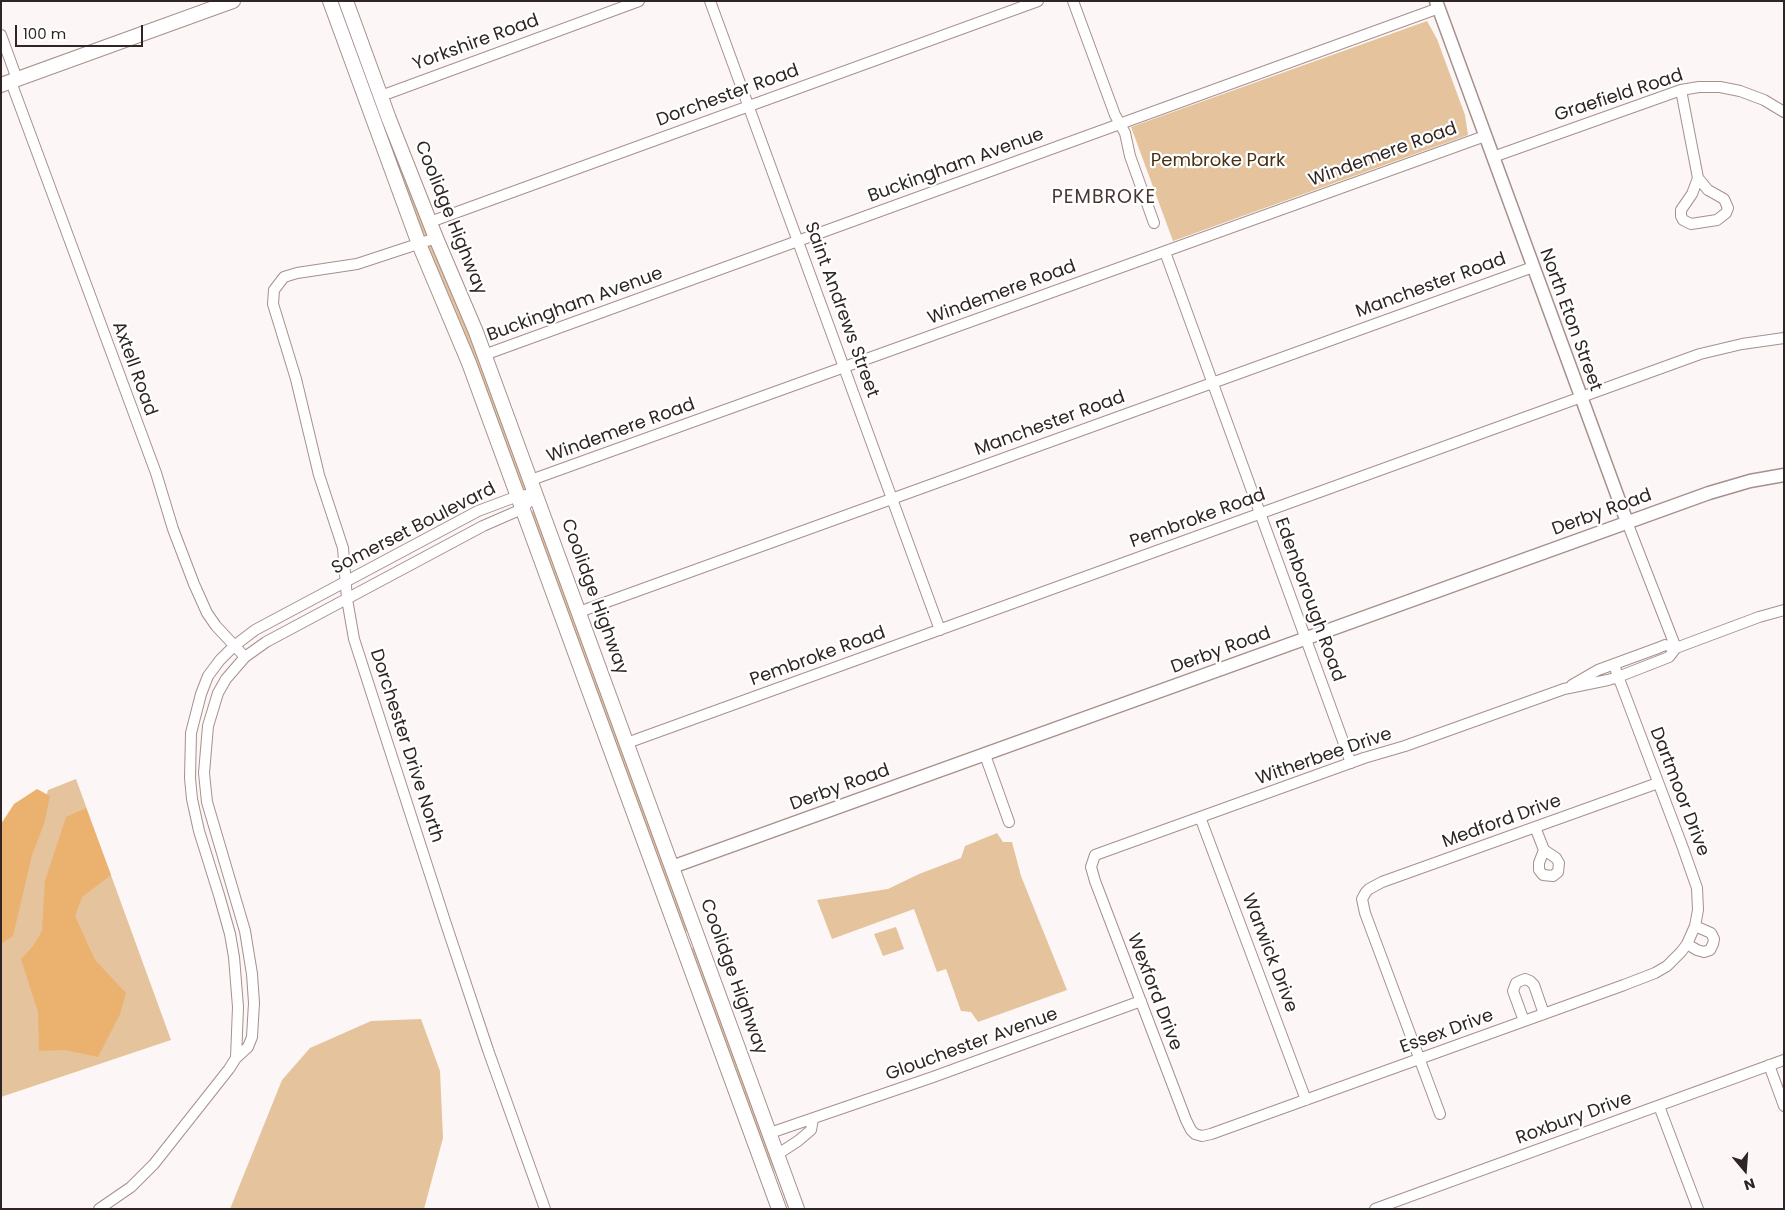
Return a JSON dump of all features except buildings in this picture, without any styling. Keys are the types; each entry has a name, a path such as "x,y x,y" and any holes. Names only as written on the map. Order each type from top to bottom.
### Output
{"main road":[{"path":"10,82 233,1"},
{"name":"Coolidge Highway","path":"330,1 419,244 456,332 520,502 779,1209"},
{"name":"Coolidge Highway","path":"346,1 374,78 484,355 531,480 798,1209"},
{"path":"360,83 374,78"},
{"path":"682,944 687,940 694,939 701,943"}],"street":[{"name":"Yorkshire Road","path":"381,96 639,1"},
{"name":"Saint Andrews Street","path":"710,1 940,630"},
{"name":"Dorchester Road","path":"430,222 1038,1"},
{"path":"1073,1 1124,133 1130,156 1154,224"},
{"name":"Buckingham Avenue","path":"484,355 1119,124 1437,5"},
{"name":"North Eton Street","path":"1437,5 1580,398 1676,648"},
{"name":"Axtell Road","path":"1,35 10,82 158,480 194,584 207,613 216,626 245,657"},
{"name":"Graefield Road","path":"1493,157 1659,96 1699,87 1740,91 1764,100 1784,112"},
{"path":"1681,90 1698,178 1708,190 1724,199 1728,208 1726,213 1717,220 1692,224 1683,220 1681,210 1692,194 1698,178"},
{"name":"Windemere Road","path":"531,480 1485,136"},
{"path":"419,244 436,238"},
{"name":"Dorchester Drive North","path":"419,244 386,256 352,265 284,277 274,290 273,304 296,379 319,475 341,543 354,639 488,1050 545,1209"},
{"name":"Edenborough Road","path":"1165,252 1350,763"},
{"name":"Manchester Road","path":"579,612 1532,267"},
{"name":"Pembroke Road","path":"627,743 1700,354 1742,344 1784,338"},
{"name":"Derby Road","path":"672,867 1627,522 1730,486 1784,475"},
{"name":"Somerset Boulevard","path":"99,1209 130,1187 154,1164 236,1058 248,1047 252,1036 254,1003 252,974 245,931 207,802 204,773 205,746 212,708 226,679 245,657 266,642 483,526 536,494"},
{"name":"Somerset Boulevard","path":"236,1058 238,1007 234,956 228,926 199,831 192,799 189,748 196,712 208,676 234,646 255,630 478,511 520,502"},
{"name":"Witherbee Drive","path":"1095,855 1374,754 1405,746 1564,689 1618,677 1669,657 1676,648 1784,610"},
{"name":"Witherbee Drive","path":"1564,689 1598,670 1665,645 1676,648"},
{"name":"Dartmoor Drive","path":"1614,664 1697,888 1698,910 1694,930"},
{"path":"985,755 1009,822"},
{"name":"Medford Drive","path":"1419,1060 1364,913 1362,899 1369,889 1382,882 1658,783"},
{"name":"Warwick Drive","path":"1200,817 1306,1100"},
{"path":"1535,827 1544,850"},
{"name":"Wexford Drive","path":"1095,855 1092,867 1095,880 1188,1126 1198,1135"},
{"path":"1687,944 1704,952 1710,950 1713,944 1714,939 1711,933 1694,930"},
{"name":"Essex Drive","path":"1198,1135 1210,1134 1419,1060 1655,973 1667,966 1687,944 1694,930"},
{"path":"1524,1021 1513,991 1516,983 1525,979 1534,985 1544,1014"},
{"name":"Glouchester Avenue","path":"770,1133 1141,1001"},
{"path":"1419,1060 1440,1114"},
{"name":"Roxbury Drive","path":"1375,1209 1784,1060"},
{"path":"1769,1066 1784,1106"},
{"path":"1659,1106 1698,1209"},
{"path":"778,1154 811,1130 813,1119"}],"green space":[{"name":"Pembroke Park","path":"1427,21 1437,39 1465,115 1468,135 1173,241 1131,127"},
{"path":"372,89 426,235 422,235 367,90"},
{"path":"429,246 433,246 467,324 527,488 525,489 521,489"},
{"path":"535,510 691,930 684,932 531,512"},
{"path":"76,779 171,1040 1,1097 1,932 5,931 48,790"},
{"path":"997,833 1003,842 1012,842 1021,876 1067,990 978,1022 971,1012 961,1011 946,969 937,972 914,909 832,939 817,900 888,889 919,874 961,858 965,846"},
{"path":"896,927 904,949 883,956 874,934"},
{"path":"691,947 694,949 714,1004 731,1037 793,1209 789,1209 777,1177 760,1141"},
{"path":"421,1019 440,1071 443,1138 424,1209 230,1209 282,1080 310,1048 371,1021"}],"shaded area":[{"path":"37,789 50,796 44,824 32,855 13,936 1,944 1,824 14,804"},
{"path":"86,808 111,875 82,897 75,916 95,960 126,993 120,1014 98,1057 65,1050 39,1051 38,1012 21,959 33,946 42,931 45,881 66,817"}],"district":[{"name":"PEMBROKE","path":"1104,198"}]}
